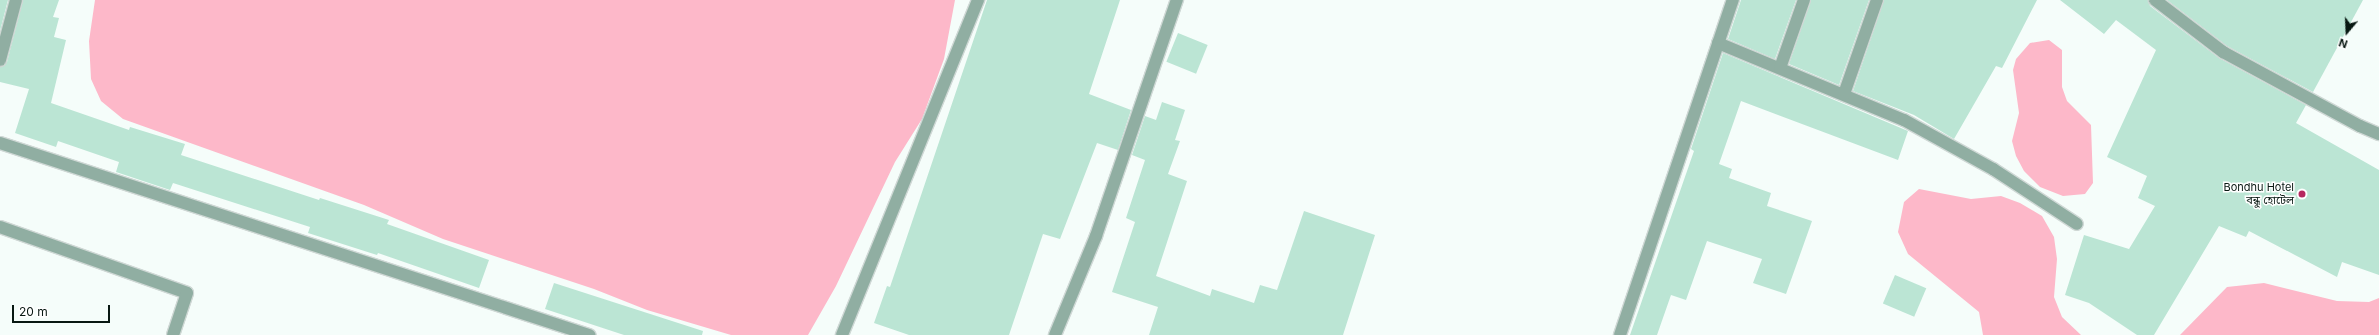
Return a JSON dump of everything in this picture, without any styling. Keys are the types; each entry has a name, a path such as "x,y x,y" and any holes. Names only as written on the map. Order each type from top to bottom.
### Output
{"street":[{"path":"0,60 16,0"},
{"path":"842,335 978,0"},
{"path":"1055,335 1096,236 1177,0"},
{"path":"1620,335 1652,246 1733,0"},
{"path":"1780,68 1804,0"},
{"path":"1844,94 1876,0"},
{"path":"2156,0 2223,52 2360,126 2379,134"},
{"path":"1718,43 1904,120 1986,165 2077,224"},
{"path":"0,143 589,335"},
{"path":"0,227 187,293 173,335"}],"shaded area":[{"path":"95,0 955,0 944,59 922,119 895,162 836,286 808,335 731,335 647,310 594,289 443,239 364,205 123,119 101,101 91,79 89,41"},
{"path":"2049,40 2062,50 2062,87 2067,101 2091,125 2093,183 2085,194 2063,196 2040,187 2024,171 2016,156 2012,141 2019,113 2013,70 2016,59 2030,43"},
{"path":"1919,189 1971,199 2001,196 2020,203 2042,216 2054,237 2057,259 2054,297 2062,317 2081,335 1983,335 1979,312 1908,254 1898,232 1904,202"},
{"path":"2264,283 2337,301 2369,302 2379,298 2379,335 2180,335 2227,287"}],"building":[{"path":"0,0 8,0 0,31"},
{"path":"23,0 59,0 53,17 59,18 54,37 66,40 51,103 129,130 130,127 185,144 181,155 319,200 320,198 389,220 387,224 489,260 479,288 378,253 377,255 308,233 310,227 173,183 170,190 116,172 119,162 58,141 56,147 15,133 29,89 0,82 0,67 7,62"},
{"path":"987,0 1120,0 1089,94 1131,110 1118,150 1097,143 1060,239 1043,234 1009,335 909,335 874,323 887,286 890,287"},
{"path":"1741,0 1796,0 1775,59 1728,39"},
{"path":"1811,0 1869,0 1839,85 1789,64"},
{"path":"1884,0 2037,0 2002,68 1996,66 1954,139 1914,115 1853,91"},
{"path":"2060,0 2148,0 2150,6 2219,58 2306,105 2296,123 2379,170 2379,275 2342,262 2337,277 2249,231 2246,237 2219,226 2154,335 2137,335 2089,303 2065,295 2084,235 2129,249 2155,206 2138,198 2147,176 2107,157 2156,50 2116,20 2104,34"},
{"path":"2167,0 2363,0 2313,92 2227,46"},
{"path":"1178,33 1208,45 1196,74 1166,62"},
{"path":"1723,53 1908,131 1898,160 1741,101 1719,164 1732,169 1729,178 1771,193 1767,206 1812,221 1786,294 1753,283 1762,259 1707,241 1686,300 1671,295 1657,335 1630,335 1694,151 1691,149"},
{"path":"1162,102 1185,110 1175,140 1180,141 1168,174 1187,181 1156,276 1210,296 1212,289 1254,303 1260,285 1277,290 1304,211 1375,235 1343,335 1149,335 1158,307 1112,292 1135,222 1126,218 1145,160 1132,155 1145,116 1156,120"},
{"path":"1895,275 1926,288 1914,317 1883,304"},
{"path":"554,283 703,331 702,335 624,335 545,309"}],"place":[{"name":"Bondhu Hotel বন্ধু হোটেল","path":"2302,194"}]}
